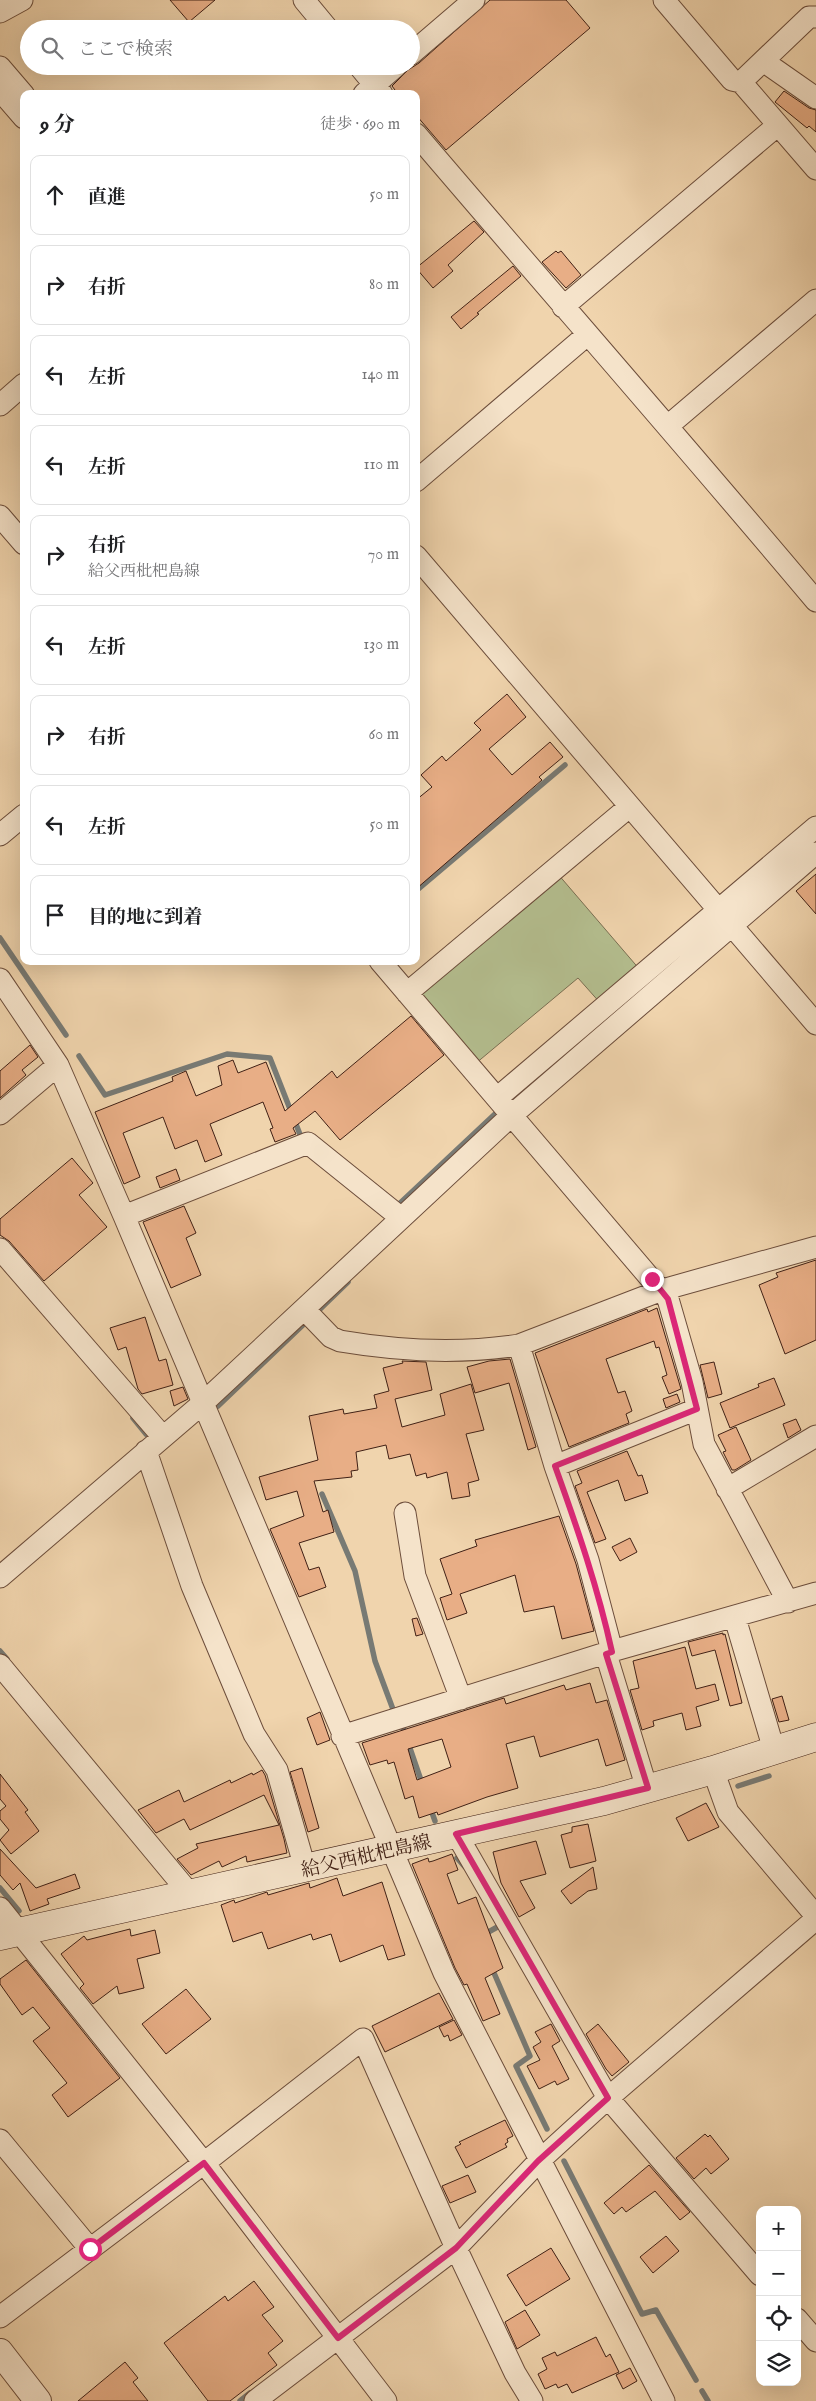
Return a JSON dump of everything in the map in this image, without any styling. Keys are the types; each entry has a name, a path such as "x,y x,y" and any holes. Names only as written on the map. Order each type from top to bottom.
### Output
{"main road":[{"name":"給父西枇杷島線","path":"10,1934 390,1850 648,1788 713,1770 816,1737"}],"street":[{"path":"0,12 22,0"},
{"path":"304,0 321,20"},
{"path":"420,46 474,0"},
{"path":"664,0 732,80 741,82 816,169"},
{"path":"680,0 742,72 741,82"},
{"path":"741,82 809,17 816,17"},
{"path":"763,61 816,98"},
{"path":"0,67 20,90"},
{"path":"364,75 373,90"},
{"path":"375,90 388,75"},
{"path":"0,90 20,113"},
{"path":"563,307 778,125"},
{"path":"420,139 587,335 669,425 816,601"},
{"path":"669,425 816,300"},
{"path":"420,478 587,335"},
{"path":"0,405 20,388"},
{"path":"0,516 20,539"},
{"path":"420,561 624,811"},
{"path":"420,583 816,1024"},
{"path":"407,993 624,811"},
{"path":"0,835 20,818"},
{"path":"0,1576 203,1403 816,828"},
{"path":"498,1098 719,918 816,853"},
{"path":"383,965 668,1299 697,1409 704,1444 788,1602"},
{"path":"0,979 58,1065 124,1216 390,1850 444,1973 538,2161 664,2401"},
{"path":"0,1114 58,1065"},
{"path":"124,1216 308,1143 400,1217"},
{"path":"304,1309 331,1337 352,1343 438,1352 519,1345 662,1290 816,1246"},
{"path":"0,1249 163,1437"},
{"path":"519,1345 555,1466 588,1560 609,1652 648,1788"},
{"path":"555,1466 697,1409"},
{"path":"727,1489 816,1436"},
{"path":"146,1451 192,1586 254,1734 277,1770 305,1868"},
{"path":"405,1513 414,1576 461,1699"},
{"path":"342,1736 609,1652 735,1618 816,1593"},
{"path":"735,1618 774,1750"},
{"path":"0,1665 190,1894"},
{"path":"255,2401 456,2248 538,2161 816,1918 728,1812 713,1770"},
{"path":"456,1834 608,2098 756,2270"},
{"path":"0,1908 10,1934 204,2163 386,2401"},
{"path":"0,2317 204,2163 363,2039 456,2248 515,2372 532,2401"},
{"path":"0,2140 90,2249"},
{"path":"0,2352 38,2401"}],"green space":[{"path":"557,873 641,971 602,1005 578,978 475,1064 418,998"}],"building":[{"path":"170,0 215,0 191,20 187,20"},
{"path":"490,0 566,0 590,28 446,150 420,120 420,90 395,90 392,86 403,75 420,75 420,62"},
{"path":"784,91 809,108 816,110 816,132 809,126 807,128 775,102"},
{"path":"474,221 484,232 448,265 453,271 433,288 420,273 420,265"},
{"path":"556,251 558,253 561,251 581,275 566,288 542,262"},
{"path":"513,266 521,276 461,329 451,317"},
{"path":"507,694 526,717 489,749 512,775 550,742 563,757 539,777 542,780 420,886 420,797 432,787 421,775 442,756 446,761 481,730 474,723"},
{"path":"816,874 816,914 796,891"},
{"path":"411,1016 444,1055 340,1140 315,1111 293,1128 296,1134 275,1142 270,1129 273,1128 263,1102 210,1124 222,1155 205,1162 197,1140 175,1149 163,1117 123,1133 140,1177 124,1184 95,1112 173,1081 172,1077 186,1071 196,1096 222,1085 218,1066 233,1060 238,1073 266,1062 285,1111 332,1071 337,1078"},
{"path":"30,1045 38,1057 22,1070 26,1075 0,1098 0,1071"},
{"path":"72,1158 93,1183 79,1195 107,1227 44,1281 9,1241 0,1235 0,1219"},
{"path":"176,1169 180,1180 160,1188 156,1177"},
{"path":"184,1206 196,1233 186,1238 201,1275 171,1288 143,1222"},
{"path":"816,1260 816,1340 785,1354 759,1285 778,1277 776,1273"},
{"path":"657,1308 681,1389 669,1394 662,1377 667,1375 659,1347 656,1348 654,1341 606,1359 618,1393 625,1391 632,1411 626,1414 629,1423 569,1447 535,1353 647,1309 648,1312"},
{"path":"145,1317 159,1361 166,1359 173,1385 142,1394 138,1389 126,1347 118,1350 110,1328"},
{"path":"510,1359 536,1447 528,1450 509,1383 475,1393 467,1367 489,1361"},
{"path":"402,1361 426,1362 432,1390 395,1399 402,1427 445,1415 440,1394 471,1384 484,1430 466,1434 479,1480 468,1483 470,1496 452,1499 447,1472 427,1478 426,1473 416,1476 410,1454 389,1459 386,1445 356,1452 358,1470 351,1471 352,1477 314,1481 323,1512 328,1510 334,1532 299,1543 309,1570 319,1567 326,1587 299,1597 270,1529 304,1516 297,1491 266,1500 259,1477 318,1460 309,1416 343,1409 344,1414 377,1408 374,1395 389,1391 383,1368 403,1363"},
{"path":"714,1362 722,1394 708,1398 700,1365"},
{"path":"774,1378 785,1405 730,1428 720,1403 759,1387 758,1384"},
{"path":"183,1387 188,1399 174,1406 170,1391"},
{"path":"677,1394 680,1402 666,1408 663,1399"},
{"path":"796,1419 801,1430 788,1438 783,1424"},
{"path":"736,1427 751,1460 732,1470 723,1452 726,1451 718,1435"},
{"path":"627,1451 638,1476 642,1475 648,1493 625,1501 618,1480 587,1492 606,1539 595,1543 575,1486 582,1483 577,1471"},
{"path":"559,1516 576,1564 594,1631 562,1639 554,1606 524,1612 515,1575 460,1594 467,1613 447,1620 440,1598 452,1594 440,1559 477,1546 475,1540"},
{"path":"630,1538 637,1552 620,1561 612,1547"},
{"path":"417,1618 423,1634 416,1636 412,1619"},
{"path":"723,1633 723,1635 725,1634 742,1703 730,1706 715,1650 692,1656 688,1642"},
{"path":"685,1647 696,1689 715,1684 719,1700 696,1707 701,1726 686,1730 682,1713 653,1721 654,1726 642,1730 630,1690 639,1688 633,1661"},
{"path":"590,1683 596,1703 607,1700 625,1760 606,1766 598,1739 540,1757 534,1736 506,1744 518,1788 438,1815 437,1812 419,1818 413,1796 405,1799 394,1762 388,1764 387,1760 370,1765 362,1743 504,1698 506,1704 564,1685 566,1690","holes":["442,1739 451,1767 417,1780 408,1749"]},
{"path":"782,1696 789,1720 779,1722 772,1699"},
{"path":"320,1712 330,1740 317,1745 307,1718"},
{"path":"302,1768 319,1828 308,1832 290,1772"},
{"path":"262,1770 265,1775 287,1853 247,1862 246,1856 222,1867 219,1861 191,1875 177,1859 198,1848 196,1844 279,1825 264,1795 190,1830 184,1819 156,1833 138,1810 179,1790 184,1802 230,1780 231,1783"},
{"path":"0,1774 28,1810 25,1812 39,1831 11,1854 0,1840 9,1830 0,1819 0,1811 6,1806 0,1799"},
{"path":"706,1803 719,1827 688,1841 676,1818"},
{"path":"588,1824 596,1861 570,1868 561,1835 572,1832 572,1827"},
{"path":"536,1841 546,1874 520,1881 535,1908 519,1917 501,1883 493,1852"},
{"path":"0,1849 36,1888 75,1874 80,1888 47,1899 49,1904 30,1911 20,1883 13,1890 0,1875"},
{"path":"452,1854 458,1870 447,1874 458,1904 476,1897 503,1968 485,1978 500,2014 483,2021 467,1984 464,1985 455,1968 412,1864 428,1858 429,1862 433,1861"},
{"path":"593,1867 597,1889 588,1891 571,1904 561,1891"},
{"path":"337,1878 343,1896 382,1882 405,1955 388,1960 383,1945 340,1962 331,1934 313,1940 311,1934 268,1949 262,1932 233,1942 221,1905 234,1900 235,1903 267,1892 268,1895 309,1883 310,1888"},
{"path":"130,1929 131,1936 155,1930 160,1953 137,1959 144,1988 119,1994 117,1986 93,2004 80,1988 84,1984 61,1954 84,1936 87,1940"},
{"path":"26,1960 120,2078 68,2117 52,2095 67,2083 33,2041 50,2028 33,2007 22,2015 0,1984 0,1979"},
{"path":"186,1989 211,2019 166,2054 142,2024"},
{"path":"439,1993 453,2019 385,2052 372,2026"},
{"path":"454,2020 462,2035 450,2041 448,2035 444,2037 439,2027"},
{"path":"551,2024 560,2041 552,2046 569,2079 557,2085 555,2081 539,2089 527,2066 540,2060 533,2047 541,2042 535,2032"},
{"path":"598,2024 629,2062 612,2076 586,2034"},
{"path":"505,2120 513,2136 507,2139 508,2142 505,2144 507,2147 466,2168 455,2147 461,2144 459,2142"},
{"path":"705,2134 708,2137 710,2135 729,2159 711,2174 706,2168 694,2179 676,2158"},
{"path":"649,2165 690,2212 680,2220 655,2191 626,2212 622,2207 614,2214 604,2203"},
{"path":"468,2175 476,2192 450,2203 442,2186"},
{"path":"666,2236 679,2251 653,2273 640,2257"},
{"path":"551,2248 570,2279 526,2306 507,2275"},
{"path":"254,2281 274,2307 262,2315 283,2341 268,2353 277,2365 230,2401 208,2401 164,2343 225,2296 228,2301"},
{"path":"525,2310 540,2335 517,2349 505,2322"},
{"path":"596,2337 606,2357 610,2354 619,2372 572,2393 567,2384 558,2388 556,2384 545,2389 538,2374 547,2369 542,2358 555,2352 557,2356"},
{"path":"125,2362 138,2378 133,2382 148,2401 78,2401"},
{"path":"630,2368 637,2381 623,2389 616,2375"}],"waterway":[{"path":"420,888 565,765"},
{"path":"0,938 66,1035"},
{"path":"79,1056 105,1095 227,1054 270,1058 301,1137"},
{"path":"398,1205 495,1114"},
{"path":"317,1312 348,1282"},
{"path":"218,1406 305,1323"},
{"path":"133,1418 146,1434"},
{"path":"322,1494 355,1571 375,1661 394,1712"},
{"path":"0,1651 7,1659"},
{"path":"405,1724 402,1725 423,1786"},
{"path":"738,1786 769,1776"},
{"path":"430,1807 435,1821"},
{"path":"457,1858 465,1867"},
{"path":"0,1888 19,1911"},
{"path":"483,1935 501,1925 499,1922"},
{"path":"491,1966 530,2056 516,2066 547,2129"},
{"path":"564,2161 642,2314 656,2310 696,2380"},
{"path":"702,2391 708,2401"},
{"path":"240,2401 250,2393"}],"route":[{"path":"90,2249 204,2163 338,2338 456,2248 538,2161 608,2098 456,1834 604,1801 648,1788 606,1654 612,1652 603,1611 588,1560 555,1466 697,1409 692,1382 668,1299 652,1279"}]}
